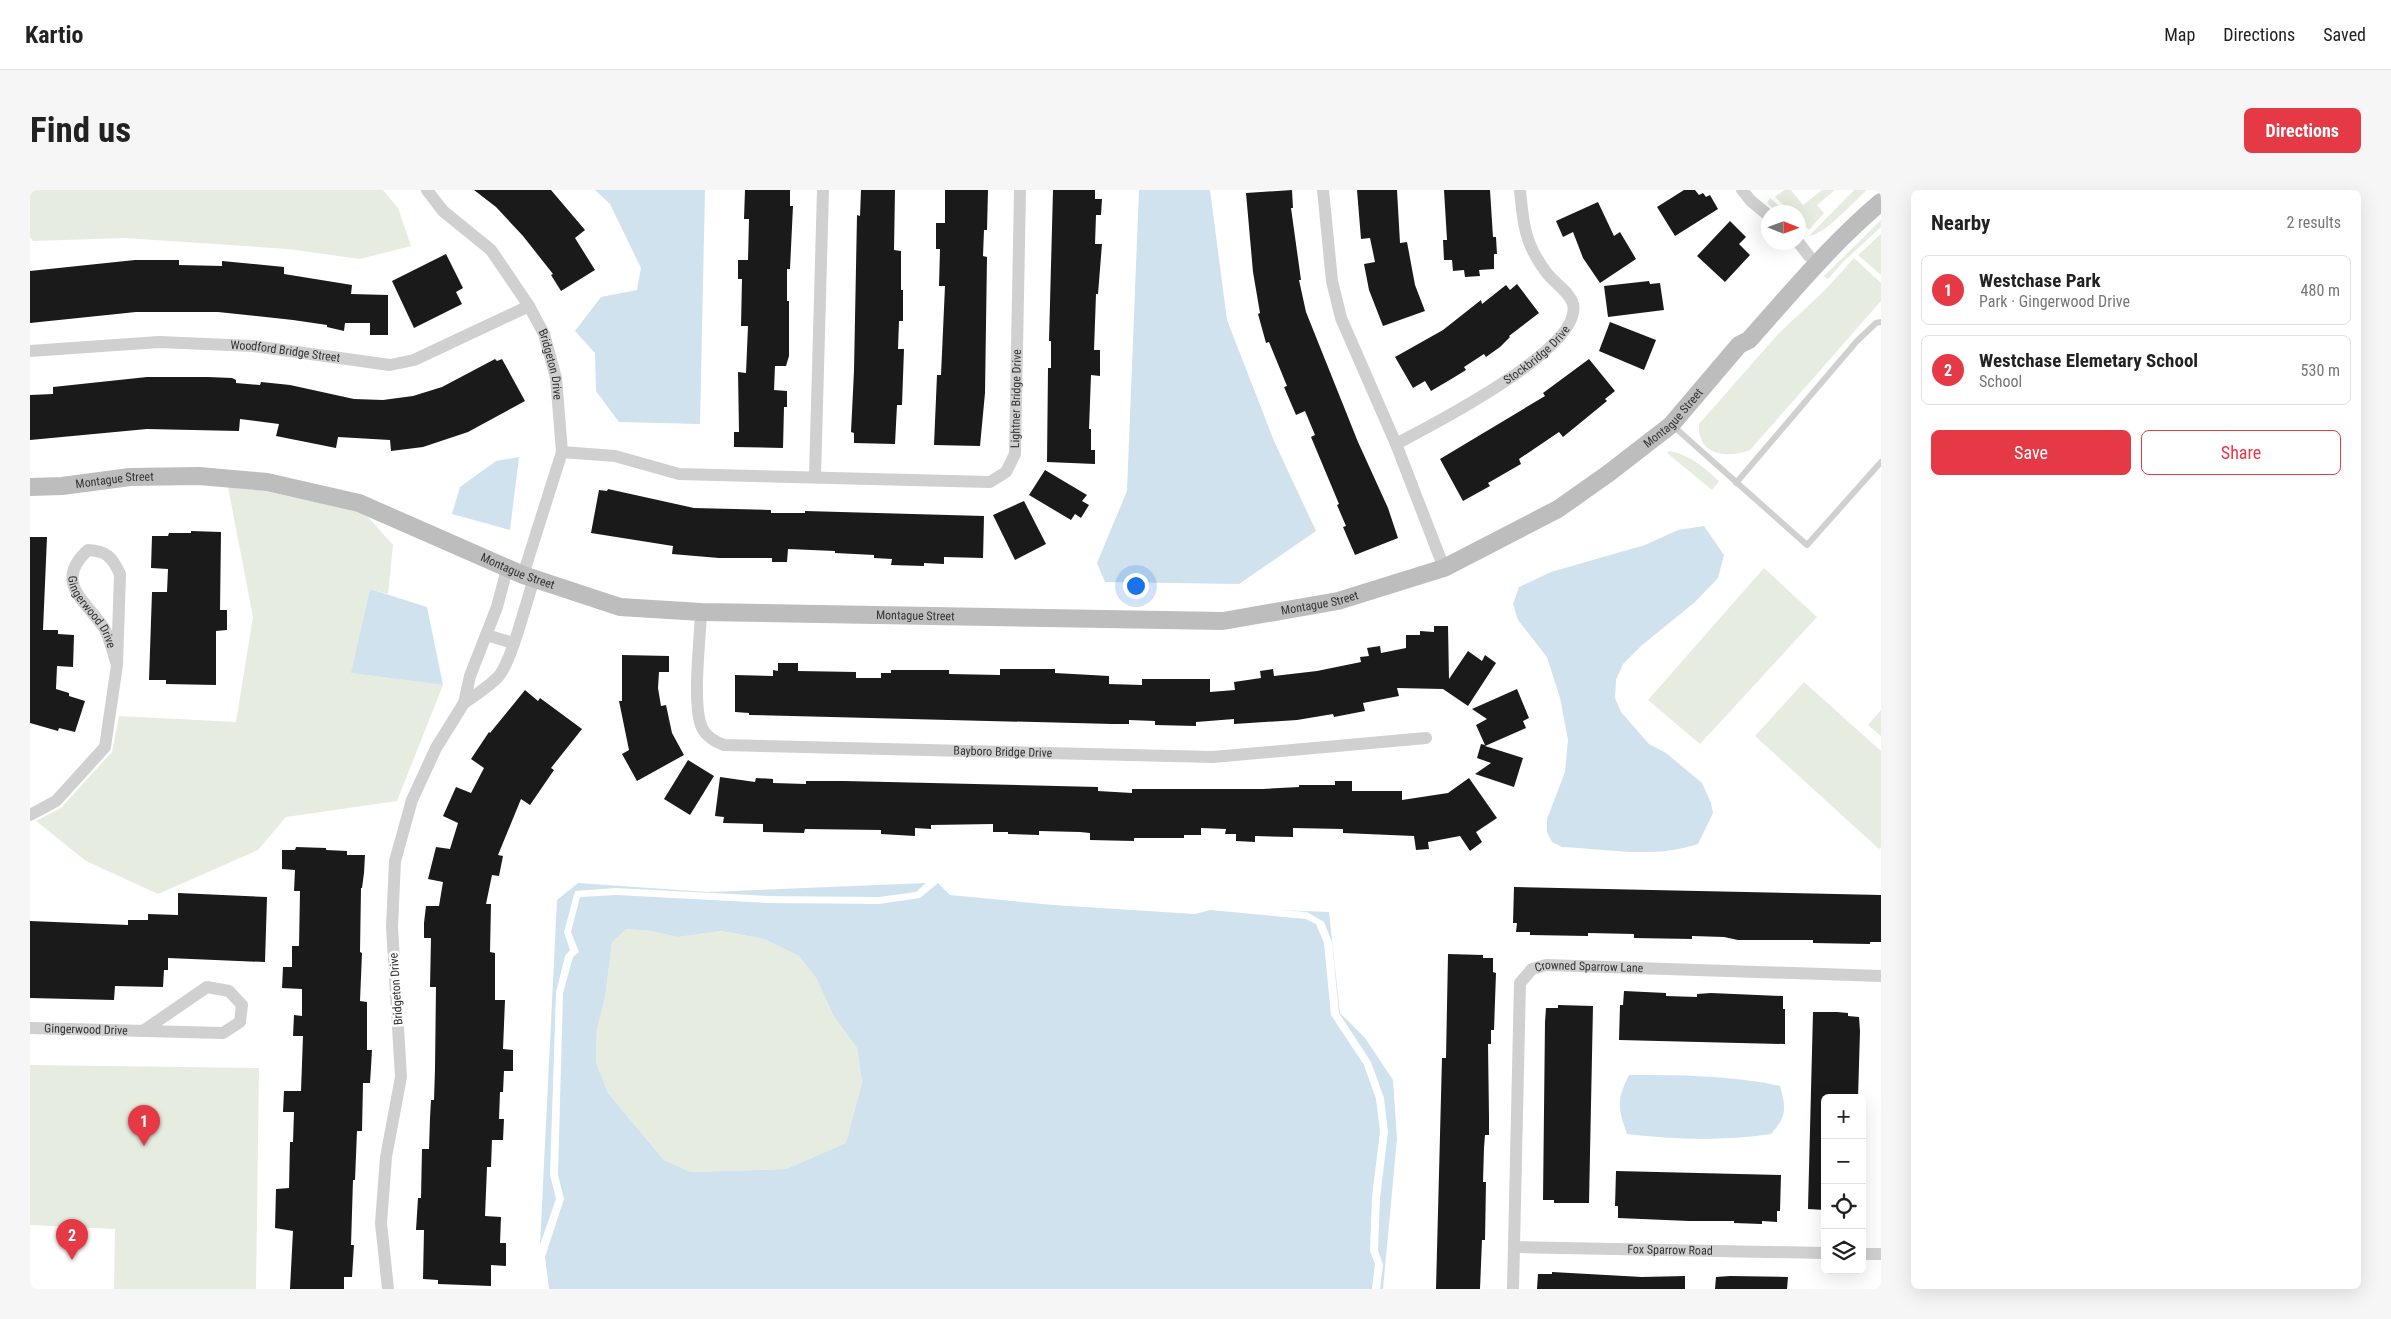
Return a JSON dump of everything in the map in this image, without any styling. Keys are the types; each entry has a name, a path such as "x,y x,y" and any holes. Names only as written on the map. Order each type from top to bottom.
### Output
{"street":[{"name":"Bridgeton Drive","path":"427,190 443,210 491,250 529,306 544,334 556,378 562,452 521,574 513,643 508,658 499,675 484,690 464,703"},
{"path":"815,476 823,190"},
{"name":"Lightner Bridge Drive","path":"562,452 614,456 679,474 990,482 1006,472 1015,454 1020,190"},
{"path":"1323,190 1332,281 1341,318 1396,444 1444,568"},
{"name":"Stockbridge Drive","path":"1396,444 1461,410 1512,376 1555,344 1570,324 1573,305 1563,289 1547,273 1528,243 1522,215 1520,190"},
{"path":"1742,190 1761,209"},
{"name":"Montague Street","path":"30,487 62,486 130,476 199,476 267,482 359,504 521,574 620,608 701,612 1222,620 1338,601 1444,568 1558,509 1609,473 1671,424 1739,344 1742,334 1809,256 1833,231 1879,190"},
{"name":"Montague Street","path":"1739,344 1749,340 1826,255 1862,218 1881,202"},
{"path":"1804,250 1809,256"},
{"name":"Woodford Bridge Street","path":"30,351 159,342 253,346 390,365 414,360 529,306"},
{"name":"Gingerwood Drive","path":"30,815 56,801 105,746 117,665 120,574 114,560 101,551 88,550 76,561 72,578 78,597 105,630 117,665"},
{"name":"Bridgeton Drive","path":"388,1289 381,1223 386,1158 401,1076 392,927 395,861 412,800 436,748 464,703 470,676 497,607 521,574"},
{"name":"Bayboro Bridge Drive","path":"701,612 697,704 700,724 710,740 724,745 1213,756 1426,738"},
{"path":"486,635 513,643"},
{"name":"Crowned Sparrow Lane","path":"1513,1289 1520,983 1532,969 1546,965 1881,976"},
{"name":"Gingerwood Drive","path":"30,1028 143,1031 223,1033 240,1022 242,1005 229,991 207,986 143,1031"},
{"name":"Fox Sparrow Road","path":"1515,1247 1821,1253"},
{"path":"1866,1254 1881,1254"}],"lane":[{"path":"1736,483 1849,352 1876,323 1881,322"},
{"path":"1671,424 1807,545 1881,462"}],"shaded area":[{"path":"30,190 383,190 398,208 411,246 360,259 288,249 125,238 33,241 30,237"},
{"path":"1784,190 1791,190 1803,205 1784,205 1775,197"},
{"path":"1822,190 1835,190 1817,205 1824,213 1809,230 1806,227 1806,205 1803,205"},
{"path":"1854,190 1867,190 1831,224 1816,234 1809,236"},
{"path":"1770,198 1778,205 1769,205 1767,203"},
{"path":"1881,220 1881,227 1843,262 1828,279 1824,276"},
{"path":"1881,234 1881,275 1858,255"},
{"path":"1854,258 1881,283 1881,301 1750,450 1741,453 1723,454 1708,448 1700,434 1699,424 1779,333 1825,290"},
{"path":"1669,451 1684,455 1702,466 1719,481 1712,490 1667,453"},
{"path":"228,487 265,491 356,511 367,516 393,545 388,594 370,589 352,673 443,685 397,801 286,817 258,850 158,894 86,861 36,821 61,808 112,752 119,716 236,722 253,617"},
{"path":"1764,568 1817,617 1700,744 1648,700"},
{"path":"1804,682 1881,751 1881,847 1879,849 1755,736"},
{"path":"1881,710 1881,736 1868,725"},
{"path":"626,929 651,931 678,937 720,931 764,939 799,956 816,978 834,1017 857,1048 862,1082 846,1143 786,1169 691,1172 664,1160 608,1093 596,1062 597,1029 605,998 612,941"},
{"path":"30,1065 259,1068 256,1289 114,1289 115,1229 30,1225"}],"water":[{"path":"595,190 705,190 700,424 619,422 596,391 595,353 575,331 601,297 637,290 641,268 610,204"},
{"path":"1139,190 1210,190 1227,320 1274,441 1316,531 1239,584 1105,582 1097,563 1127,491"},
{"path":"519,457 510,530 452,514 460,487 496,461"},
{"path":"1704,526 1724,555 1718,578 1695,602 1641,646 1623,664 1616,680 1615,698 1621,712 1649,744 1666,753 1702,783 1711,803 1713,813 1698,844 1681,849 1631,852 1562,847 1552,842 1547,832 1547,819 1565,772 1568,740 1560,698 1547,657 1518,620 1513,604 1519,587 1551,572 1645,545 1678,530"},
{"path":"370,589 427,607 443,685 351,673"},
{"path":"578,883 708,892 926,883 916,892 879,897 767,896 616,888 575,891 564,932 570,950 565,956 556,993 550,1175 556,1199 540,1245 557,900"},
{"path":"938,883 950,895 1053,905 1195,914 1210,910 1306,919 1316,924 1324,943 1331,1015 1364,1065 1376,1099 1380,1131 1372,1197 1370,1251 1375,1264 1372,1289 549,1289 545,1257 564,1199 558,1175 563,993 573,957 579,952 571,932 580,897 616,895 767,903 879,904 920,898","holes":["626,929 651,931 678,937 721,931 764,939 799,956 816,978 834,1017 857,1048 862,1082 846,1143 786,1169 691,1172 664,1160 608,1093 596,1062 597,1029 605,998 612,942"]},
{"path":"1278,910 1329,912 1340,1013 1365,1038 1393,1080 1397,1139 1383,1289 1380,1289 1383,1265 1378,1250 1380,1198 1388,1132 1384,1098 1371,1062 1339,1013 1332,942 1324,922 1307,912"},
{"path":"1629,1075 1723,1078 1780,1086 1784,1111 1780,1122 1771,1134 1699,1139 1627,1134 1620,1111 1620,1098"}],"building":[{"path":"474,190 551,190 585,230 575,238 595,270 561,291 551,275 553,274 523,236 496,207"},
{"path":"745,190 790,190 790,206 793,206 790,269 787,269 789,356 786,366 775,366 774,390 787,391 787,407 784,407 783,448 734,447 734,432 739,432 738,372 746,373 748,326 741,326 742,279 738,279 738,260 748,260 749,219 744,219"},
{"path":"861,190 895,190 894,250 901,251 901,290 903,290 903,321 899,321 898,349 904,349 902,405 897,405 895,444 854,443 854,433 851,432 857,215 860,216"},
{"path":"945,190 988,190 987,230 984,230 983,256 987,257 985,393 980,446 934,445 937,375 941,375 945,286 939,286 940,249 936,249 936,223 945,223"},
{"path":"1053,190 1095,190 1095,199 1102,199 1101,215 1096,215 1095,244 1102,244 1098,294 1096,294 1094,350 1100,350 1100,376 1091,375 1089,429 1091,429 1091,450 1095,450 1095,464 1047,462 1048,368 1051,368 1051,341 1049,341"},
{"path":"1292,190 1293,208 1291,208 1301,280 1299,280 1306,312 1358,442 1388,508 1398,538 1355,555 1343,527 1346,526 1337,505 1339,504 1311,437 1315,435 1305,411 1296,415 1284,387 1287,386 1269,342 1266,343 1258,314 1260,313 1253,272 1246,193"},
{"path":"1357,190 1397,190 1400,243 1407,242 1415,285 1425,311 1383,326 1369,290 1364,264 1375,262 1370,238 1361,239"},
{"path":"1444,190 1490,190 1493,237 1496,237 1497,254 1494,254 1494,269 1479,270 1480,276 1465,277 1464,270 1453,271 1452,260 1444,260 1443,240 1447,240"},
{"path":"1684,190 1695,190 1699,195 1703,193 1706,197 1710,195 1718,209 1675,236 1657,207"},
{"path":"1598,202 1614,236 1620,232 1636,259 1600,283 1583,258 1573,232 1563,237 1556,221"},
{"path":"1730,221 1746,237 1739,244 1750,255 1725,282 1697,256"},
{"path":"446,254 463,288 456,292 462,304 414,328 392,281"},
{"path":"135,260 179,260 179,265 222,266 222,261 284,267 284,274 352,285 351,294 388,295 388,335 370,335 370,323 345,323 344,331 327,327 327,325 218,312 136,312 30,323 30,271"},
{"path":"1649,281 1650,284 1660,283 1664,310 1608,317 1604,286"},
{"path":"1517,284 1539,313 1509,336 1500,347 1486,357 1484,354 1464,367 1466,370 1453,378 1431,391 1425,381 1413,388 1395,357 1443,330 1481,300 1482,304 1506,285 1510,290"},
{"path":"1610,322 1656,340 1644,370 1599,351"},
{"path":"495,359 497,361 502,359 525,401 468,432 423,447 391,451 390,440 338,437 336,448 276,436 279,424 240,419 239,431 147,429 30,440 30,395 53,394 53,387 147,377 208,377 232,378 236,380 236,383 260,385 261,382 290,385 354,399 383,400 413,396 442,387"},
{"path":"1589,359 1615,391 1605,399 1607,401 1563,437 1559,432 1519,459 1521,464 1488,483 1490,486 1463,501 1440,459 1545,396 1543,393"},
{"path":"1045,470 1087,495 1082,501 1089,505 1081,518 1075,514 1071,520 1029,495"},
{"path":"608,489 694,508 771,510 771,513 805,513 805,511 984,516 983,558 944,557 944,564 924,563 924,566 891,565 892,559 874,558 874,555 835,553 835,551 788,549 787,562 772,562 772,558 719,558 672,554 673,546 591,533 599,490 607,491"},
{"path":"1024,501 1046,544 1015,560 993,515"},
{"path":"191,531 221,532 220,610 227,610 227,630 216,631 216,685 166,684 166,680 149,680 152,592 167,592 168,569 151,568 152,536 168,536 169,533 191,533"},
{"path":"30,537 47,537 43,630 58,630 58,634 74,635 73,667 57,666 56,689 85,701 75,732 59,728 58,731 30,723"},
{"path":"1434,626 1448,626 1449,679 1468,651 1482,661 1485,655 1496,663 1468,706 1443,689 1397,688 1399,696 1363,703 1365,711 1334,717 1333,714 1297,720 1234,724 1234,719 1196,722 1196,726 1155,725 1155,721 1129,720 1129,724 1113,724 749,715 749,713 735,712 735,675 773,676 773,670 778,671 778,663 798,663 798,671 856,672 856,678 881,678 881,673 891,673 891,670 949,670 949,674 1000,675 1000,669 1055,669 1055,673 1109,676 1109,684 1142,685 1142,679 1210,679 1210,692 1235,690 1234,682 1261,678 1260,671 1273,669 1274,676 1317,671 1361,662 1360,657 1369,656 1367,648 1380,646 1381,653 1406,648 1406,635 1420,635 1420,631 1434,632"},
{"path":"622,655 669,656 669,672 659,672 658,688 661,706 666,705 672,733 684,755 637,781 622,754 629,750 619,701 622,701"},
{"path":"1517,689 1529,718 1523,721 1526,728 1485,746 1523,758 1514,787 1475,774 1491,763 1477,758 1481,744 1485,745 1476,725 1487,719 1472,709"},
{"path":"525,690 538,701 540,698 582,729 551,768 554,770 530,805 521,799 498,855 503,856 499,876 492,875 486,904 491,904 490,952 495,953 495,1000 505,1000 503,1049 513,1050 513,1071 504,1071 503,1092 500,1092 499,1119 504,1119 503,1140 492,1140 491,1167 487,1167 485,1216 501,1217 500,1243 506,1243 506,1266 491,1265 491,1286 438,1284 438,1280 423,1279 424,1230 416,1230 418,1198 421,1198 422,1149 429,1149 431,1100 434,1100 435,1069 436,987 430,987 431,938 424,938 424,923 426,906 439,906 443,882 428,879 436,847 450,849 458,823 443,816 456,787 471,793 484,768 471,759 489,732"},
{"path":"688,760 714,776 690,815 664,799"},
{"path":"720,777 755,782 756,778 773,779 773,783 806,784 806,781 844,781 1098,787 1098,791 1132,793 1132,789 1263,789 1299,787 1299,785 1335,785 1335,781 1352,781 1352,791 1402,791 1402,800 1448,793 1469,778 1497,818 1476,832 1482,842 1470,851 1460,836 1428,842 1429,849 1416,850 1414,836 1343,833 1343,829 1293,828 1293,837 1255,836 1255,842 1236,841 1236,834 1225,834 1226,829 1201,828 1201,835 1184,835 1184,838 1134,838 1134,841 1090,840 1090,833 1080,832 1039,831 1039,835 1008,834 1008,832 993,832 993,824 931,825 931,829 915,828 915,836 881,834 881,830 805,829 804,833 763,832 763,824 723,823 724,817 715,816"},
{"path":"296,847 326,848 326,850 347,851 347,855 365,855 361,888 360,952 362,953 360,1001 367,1002 367,1050 372,1050 370,1083 363,1083 362,1131 357,1131 355,1180 353,1180 351,1245 354,1245 352,1277 344,1277 344,1289 290,1289 293,1231 275,1228 276,1189 289,1188 290,1142 293,1142 294,1112 283,1112 284,1091 301,1091 303,1036 293,1036 294,1015 302,1016 302,989 282,988 283,967 292,967 292,946 299,946 300,891 294,891 295,870 282,869 282,850 295,850"},
{"path":"1514,887 1881,895 1881,942 1870,942 1870,944 1813,943 1813,940 1738,940 1724,937 1692,936 1692,939 1634,938 1634,934 1588,933 1588,936 1530,935 1530,932 1516,932 1517,923 1513,923"},
{"path":"178,893 267,897 265,962 168,958 168,970 164,970 163,987 115,986 114,1000 30,998 30,921 128,925 128,920 148,920 148,914 178,915"},
{"path":"1448,954 1483,955 1483,958 1493,958 1493,972 1496,973 1494,1030 1491,1030 1491,1044 1488,1044 1489,1135 1485,1135 1484,1148 1483,1182 1486,1182 1485,1240 1482,1240 1480,1289 1436,1289 1442,1058 1446,1058"},
{"path":"1624,991 1666,993 1666,996 1697,997 1697,994 1711,993 1783,996 1785,1044 1619,1040 1620,1005 1623,1005"},
{"path":"1558,1005 1593,1006 1589,1203 1554,1203 1554,1200 1543,1200 1546,1008 1558,1008"},
{"path":"1813,1012 1848,1013 1848,1016 1859,1017 1858,1094 1821,1094 1821,1210 1808,1209"},
{"path":"1616,1171 1781,1175 1780,1211 1777,1211 1777,1222 1762,1221 1762,1224 1734,1223 1734,1221 1618,1218 1618,1206 1615,1206"},
{"path":"1552,1272 1642,1277 1685,1276 1685,1289 1537,1289 1538,1274 1552,1274"},
{"path":"1716,1277 1788,1277 1787,1289 1715,1289"}],"place":[{"name":"Westchase Park","path":"144,1146"},
{"name":"Westchase Elemetary School","path":"72,1260"}]}
